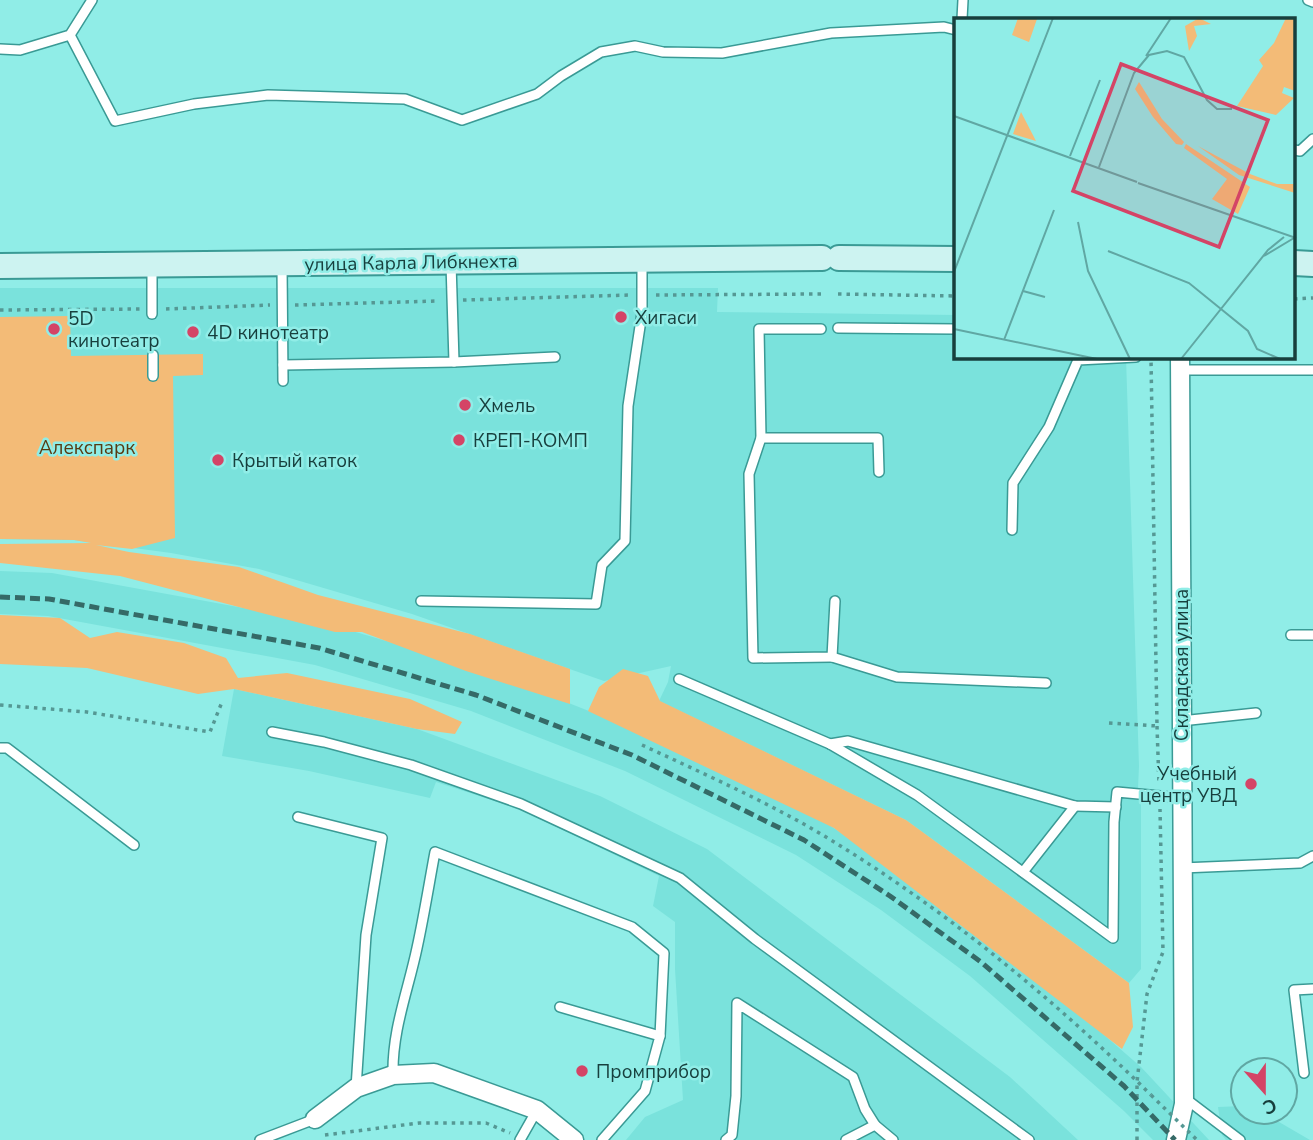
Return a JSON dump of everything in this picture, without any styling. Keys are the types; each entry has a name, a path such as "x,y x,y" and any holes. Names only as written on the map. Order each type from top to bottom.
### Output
{"main road":[{"name":"улица Карла Либкнехта","path":"0,266 954,259"}],"street":[{"name":"Складская улица","path":"1176,1140 1184,1098 1180,364"},
{"path":"316,1128 356,1088 393,1075 434,1073 537,1110 574,1140"}],"lane":[{"path":"0,49 20,50 70,35 92,0"},
{"path":"962,18 963,0"},
{"path":"1308,0 1313,2"},
{"path":"70,35 115,121 194,104 268,95 405,99 462,120 537,94 601,52 635,46 663,52 722,53 831,33 944,27 954,30"},
{"path":"1296,150 1300,151 1313,139"},
{"path":"421,601 596,604 602,565 625,541 628,406 642,313 642,260"},
{"path":"451,262 454,362"},
{"path":"282,263 283,380"},
{"path":"152,265 152,312"},
{"path":"838,328 954,329"},
{"path":"821,329 759,329 761,438 749,474 753,658 832,657 897,677 1046,683"},
{"path":"153,355 153,376"},
{"path":"283,365 555,357"},
{"path":"1012,530 1013,483 1049,427 1076,359"},
{"path":"1180,364 1313,370"},
{"path":"761,438 878,438 879,472"},
{"path":"832,657 835,601"},
{"path":"1291,635 1313,635"},
{"path":"679,679 830,744 917,795 1112,938 1117,792 1182,797"},
{"path":"1181,721 1256,713"},
{"path":"272,732 324,742 411,765 521,804 680,878 755,939 1029,1140"},
{"path":"830,744 848,741 1075,806 1116,807"},
{"path":"0,748 7,748 134,845"},
{"path":"1023,872 1075,806"},
{"path":"298,817 382,838 366,934 356,1088"},
{"path":"393,1075 392,1053 396,1025 417,949 435,852 632,927 664,953 660,1037 645,1091 601,1140"},
{"path":"1182,868 1300,863 1313,856"},
{"path":"1304,1073 1294,990 1313,989"},
{"path":"726,1140 732,1135 736,1096 737,1003 853,1077 865,1109 875,1125 893,1140"},
{"path":"560,1007 660,1037"},
{"path":"1184,1098 1240,1140"},
{"path":"520,1139 537,1110"},
{"path":"846,1140 875,1125"},
{"path":"260,1140 316,1128"}],"path":[{"path":"838,293 954,296"},
{"path":"0,310 152,312 452,300 821,294"},
{"path":"1138,1140 1138,1082 1147,994 1163,951 1150,359"},
{"path":"0,705 87,712 210,732 222,702"},
{"path":"1109,723 1157,726"},
{"path":"642,746 809,827 937,912 1029,986 1138,1082 1197,1140"},
{"path":"316,1128 486,1123 520,1139"}],"shaded area":[{"path":"0,288 718,288 717,312 954,315 954,359 1126,359 1138,788 1141,803 1141,969 1129,983 906,820 659,701 668,682 671,666 604,681 412,614 259,569 171,553 74,540 0,539"},
{"path":"0,571 52,573 325,623 485,670 642,732 817,817 905,875 997,942 1141,1067 1209,1140 1153,1140 1124,1111 970,976 881,910 796,855 625,771 471,711 315,665 48,616 0,614"},
{"path":"234,689 417,729 600,796 707,849 1010,1077 1078,1140 626,1140 645,1117 683,1100 675,969 675,922 653,906 659,876 519,809 436,782 430,798 309,771 222,756"},
{"path":"1218,1107 1229,1107 1229,1126 1286,1126 1310,1140 1226,1140 1222,1135"}],"green space":[{"name":"Алекспарк","path":"70,316 71,356 203,354 203,375 173,376 175,538 132,549 96,545 239,567 318,595 470,634 570,669 570,704 466,671 362,632 335,632 120,576 0,563 0,544 91,543 74,540 0,539 0,317"},
{"path":"0,615 60,618 90,638 117,632 184,643 226,658 238,678 287,673 410,699 462,722 455,734 417,729 234,689 198,694 87,668 0,664"},
{"path":"623,669 648,676 660,701 906,820 1129,983 1133,1027 1122,1049 834,828 588,711 599,687"}],"railway":[{"path":"0,597 49,599 319,648 476,695 632,755 804,840 890,896 981,962 1124,1086 1175,1140"}],"place":[{"name":"Хигаси","path":"621,317"},
{"name":"5D кинотеатр","path":"54,329"},
{"name":"4D кинотеатр","path":"193,332"},
{"name":"Хмель","path":"465,405"},
{"name":"КРЕП-КОМП","path":"459,440"},
{"name":"Крытый каток","path":"218,460"},
{"name":"Учебный центр УВД","path":"1251,784"},
{"name":"Промприбор","path":"582,1071"}]}
